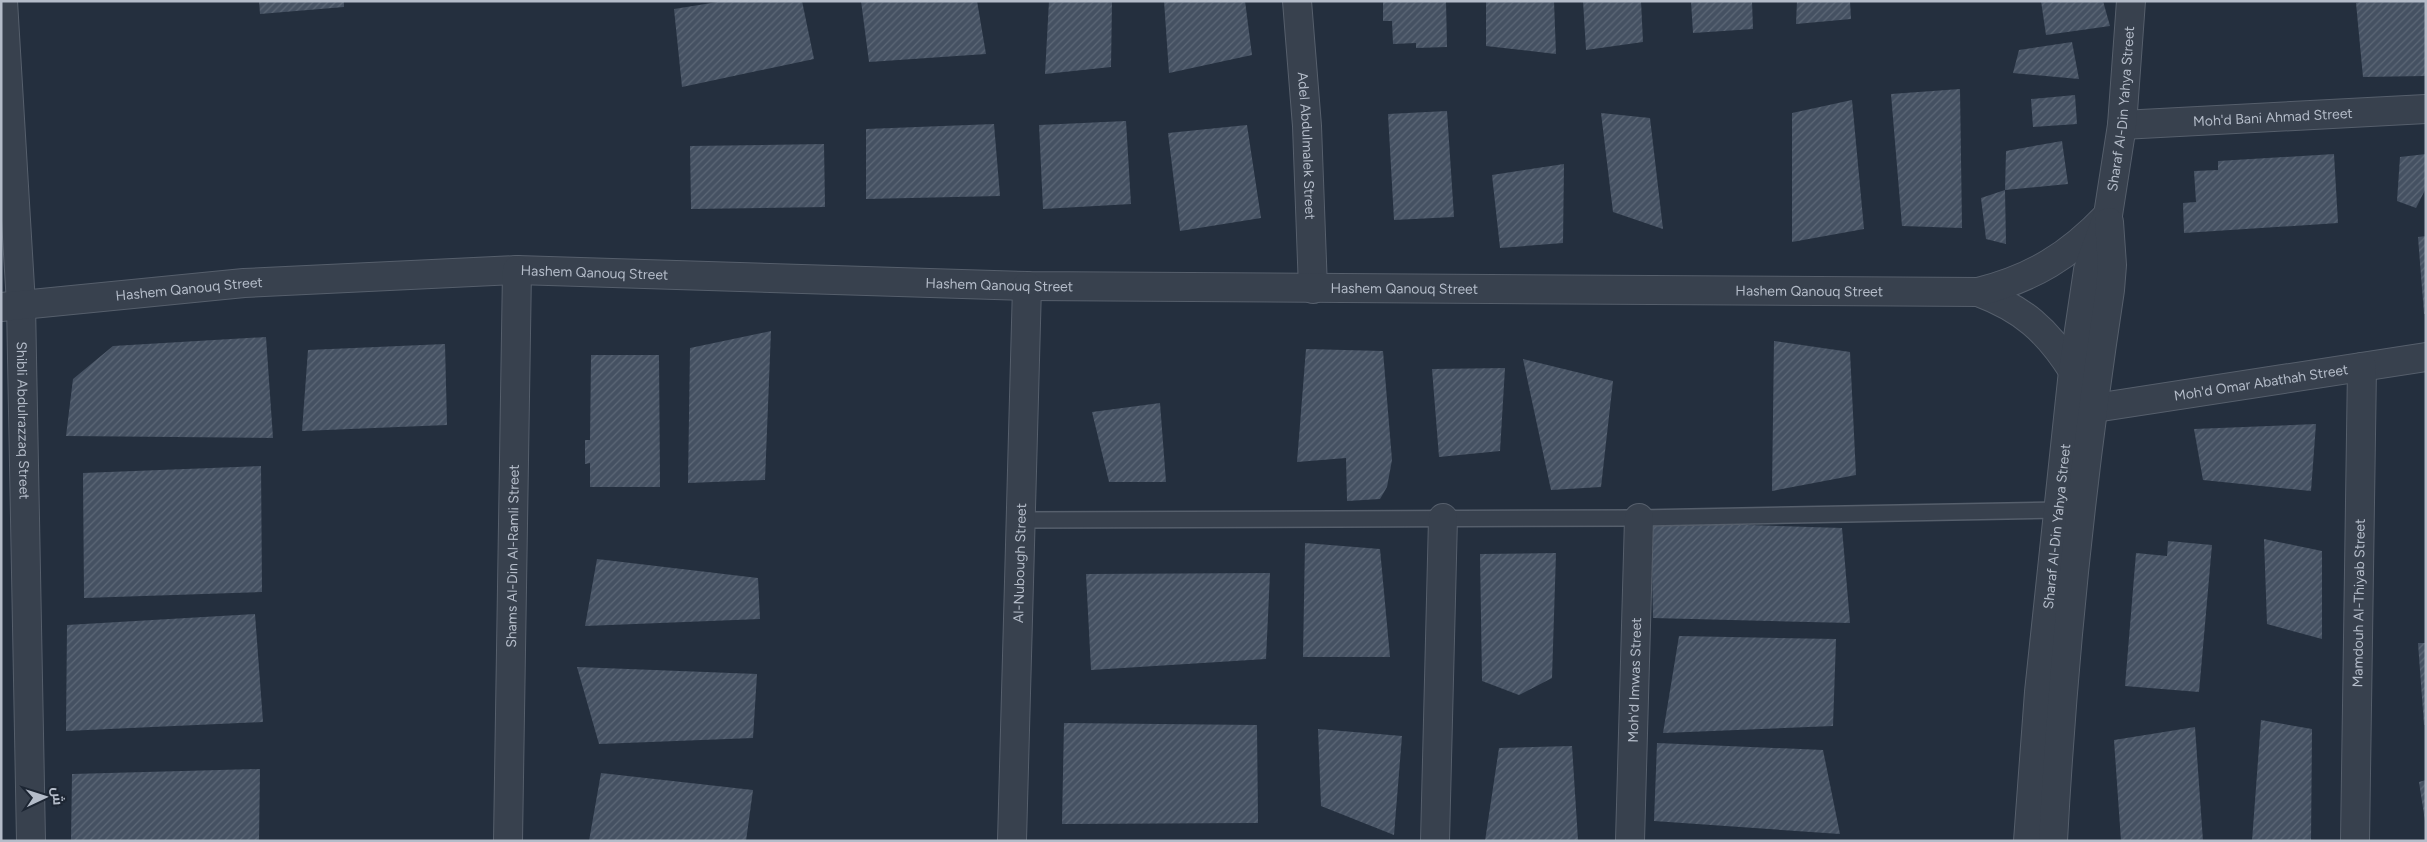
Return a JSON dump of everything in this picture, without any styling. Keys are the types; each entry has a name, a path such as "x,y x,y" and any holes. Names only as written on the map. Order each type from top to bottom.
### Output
{"street":[{"name":"Shibli Abdulrazzaq Street","path":"2,1 11,306 31,841"},
{"name":"Adel Abdulmalek Street","path":"1297,1 1307,126 1313,289"},
{"name":"Sharaf Al-Din Yahya Street","path":"2053,841 2061,708 2073,371 2084,289 2094,252 2108,215 2122,125 2131,1"},
{"name":"Moh'd Bani Ahmad Street","path":"2122,125 2426,109"},
{"name":"Hashem Qanouq Street","path":"11,306 244,283 517,270 1027,286 1978,292 2002,286 2046,267 2083,241 2108,215"},
{"name":"Sharaf Al-Din Yahya Street","path":"2028,841 2039,692 2069,510 2095,408 2112,265 2108,215"},
{"path":"2046,267 2060,273 2084,289 2106,314"},
{"name":"Shams Al-Din Al-Ramli Street","path":"508,841 517,270"},
{"name":"Al-Nubough Street","path":"1012,841 1027,286"},
{"name":"Hashem Qanouq Street","path":"1978,292 2002,301 2030,319 2059,349 2073,371"},
{"name":"Moh'd Omar Abathah Street","path":"2095,408 2426,358"},
{"name":"Mamdouh Al-Thiyab Street","path":"2355,841 2362,367"},
{"path":"1435,841 1443,518"},
{"name":"Moh'd Imwas Street","path":"1630,841 1639,518"}],"lane":[{"path":"1021,520 1639,518 2069,510"}],"building":[{"path":"259,1 344,1 344,7 260,14"},
{"path":"724,1 802,1 814,59 682,87 674,9"},
{"path":"861,1 977,1 986,54 869,62"},
{"path":"1049,1 1112,1 1111,67 1045,74"},
{"path":"1164,1 1245,1 1252,55 1169,73"},
{"path":"1383,1 1446,1 1447,47 1416,48 1416,43 1393,44 1392,21 1383,21"},
{"path":"1486,1 1554,1 1556,54 1486,46"},
{"path":"1583,1 1641,1 1643,42 1586,50"},
{"path":"1691,1 1752,1 1753,29 1693,33"},
{"path":"1797,1 1850,1 1851,19 1796,24"},
{"path":"2041,1 2103,1 2110,26 2046,35"},
{"path":"2365,1 2426,1 2426,76 2363,77 2356,3"},
{"path":"2072,42 2079,79 2013,73 2019,50"},
{"path":"1960,89 1962,228 1902,226 1891,94"},
{"path":"2075,95 2077,124 2033,127 2031,99"},
{"path":"1852,100 1864,229 1792,242 1792,113"},
{"path":"1447,111 1454,217 1394,220 1388,114"},
{"path":"1601,113 1650,118 1663,229 1613,212"},
{"path":"1126,121 1131,204 1043,209 1039,125"},
{"path":"994,124 1000,196 866,199 866,129"},
{"path":"1247,125 1261,218 1180,231 1168,133"},
{"path":"2062,141 2068,184 2005,190 2006,151"},
{"path":"824,144 825,207 691,209 690,146"},
{"path":"2334,154 2338,223 2184,233 2183,203 2196,202 2194,171 2218,170 2218,161"},
{"path":"2426,154 2426,188 2416,208 2397,201 2400,157"},
{"path":"1564,164 1563,243 1500,248 1492,175"},
{"path":"2005,190 2006,244 1986,239 1981,198"},
{"path":"2426,236 2426,314 2424,314 2418,237"},
{"path":"771,331 765,480 688,483 690,348"},
{"path":"266,337 273,438 66,436 73,379 113,346"},
{"path":"1774,341 1850,352 1856,475 1772,491"},
{"path":"445,344 447,425 302,431 308,350"},
{"path":"1306,349 1383,351 1392,460 1387,487 1380,499 1347,501 1346,458 1297,462"},
{"path":"591,355 659,355 660,487 590,487 590,463 585,464 585,440 590,440"},
{"path":"1523,359 1613,381 1601,487 1551,490"},
{"path":"1505,368 1500,451 1439,457 1432,369"},
{"path":"1160,403 1166,482 1109,482 1092,412"},
{"path":"2316,424 2311,491 2203,480 2194,429"},
{"path":"261,466 262,592 84,598 83,473"},
{"path":"1651,522 1842,528 1850,623 1653,618"},
{"path":"2264,539 2322,551 2322,639 2267,624"},
{"path":"2168,541 2212,545 2199,692 2125,686 2136,553 2167,556"},
{"path":"1305,543 1380,549 1390,657 1303,657"},
{"path":"1556,553 1552,678 1519,695 1482,681 1480,554"},
{"path":"597,559 758,578 760,619 585,626"},
{"path":"1270,573 1266,659 1091,670 1086,574"},
{"path":"255,614 263,722 66,731 67,625"},
{"path":"1679,636 1836,639 1833,726 1663,733"},
{"path":"2418,643 2426,643 2426,724 2424,725"},
{"path":"577,667 757,674 753,738 599,744"},
{"path":"2261,720 2312,729 2311,841 2252,841"},
{"path":"1064,723 1257,725 1258,823 1062,824"},
{"path":"2195,727 2203,841 2121,841 2114,740"},
{"path":"1318,729 1402,736 1394,835 1321,806"},
{"path":"1657,743 1823,750 1840,834 1654,821"},
{"path":"1572,746 1578,840 1485,841 1499,748"},
{"path":"260,769 259,841 71,841 72,774"},
{"path":"601,773 753,790 746,841 589,841"},
{"path":"2426,780 2426,821 2425,821 2419,782"}]}
